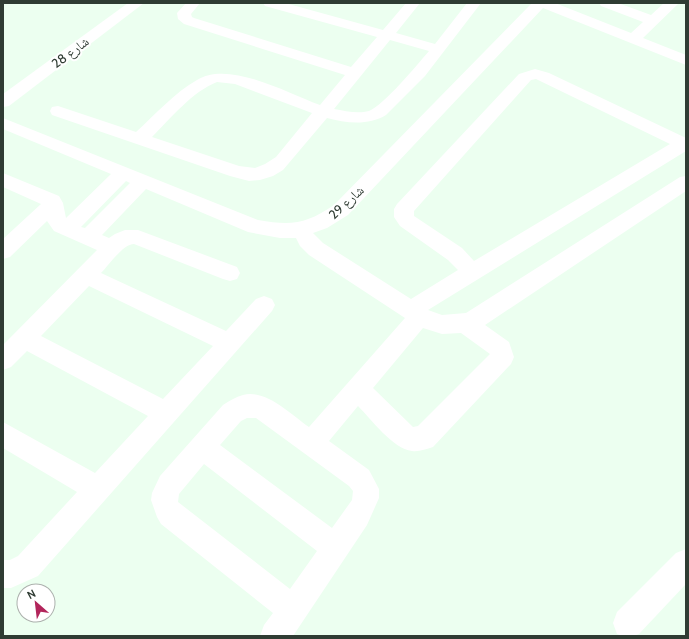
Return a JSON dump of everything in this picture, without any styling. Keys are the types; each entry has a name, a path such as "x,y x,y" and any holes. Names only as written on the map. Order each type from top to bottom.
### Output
{"street":[{"name":"شارع 28","path":"3,94 128,3"},
{"name":"شارع 28","path":"3,102 137,3"},
{"path":"193,3 184,13 189,21 354,73"},
{"path":"270,3 438,49"},
{"path":"58,110 236,172 243,174 258,174 278,166 413,3"},
{"path":"140,139 198,86 211,79 219,77 234,78 322,111 350,118 367,117 380,111 407,86 474,3"},
{"path":"542,3 686,60"},
{"name":"شارع 29","path":"3,123 255,227 278,232 302,230 324,222 341,210 542,3"},
{"path":"606,3 653,21"},
{"path":"633,39 672,3"},
{"path":"472,272 455,254 407,221 404,217 404,209 525,77 535,74 543,76 685,145"},
{"path":"311,443 357,390 415,313 472,272 685,145"},
{"path":"67,229 123,173"},
{"path":"3,179 50,199 54,203 55,219 61,226 112,248"},
{"path":"88,238 143,181"},
{"path":"302,230 307,241 316,249 415,313 435,324 455,325 465,323 487,312 686,182"},
{"path":"7,241 54,203"},
{"path":"166,413 11,347 112,248 121,240 131,236 136,236 230,273"},
{"path":"86,275 229,343"},
{"path":"3,574 11,574 28,566 264,305"},
{"path":"357,390 406,437 412,439 424,438 503,356 501,349 465,323"},
{"path":"275,636 336,548 364,505 367,493 358,477 260,407 250,405 238,409 232,413 169,485 164,498 167,510 293,610"},
{"path":"3,434 98,489"},
{"path":"202,447 336,548"},
{"path":"628,623 686,564"}]}
